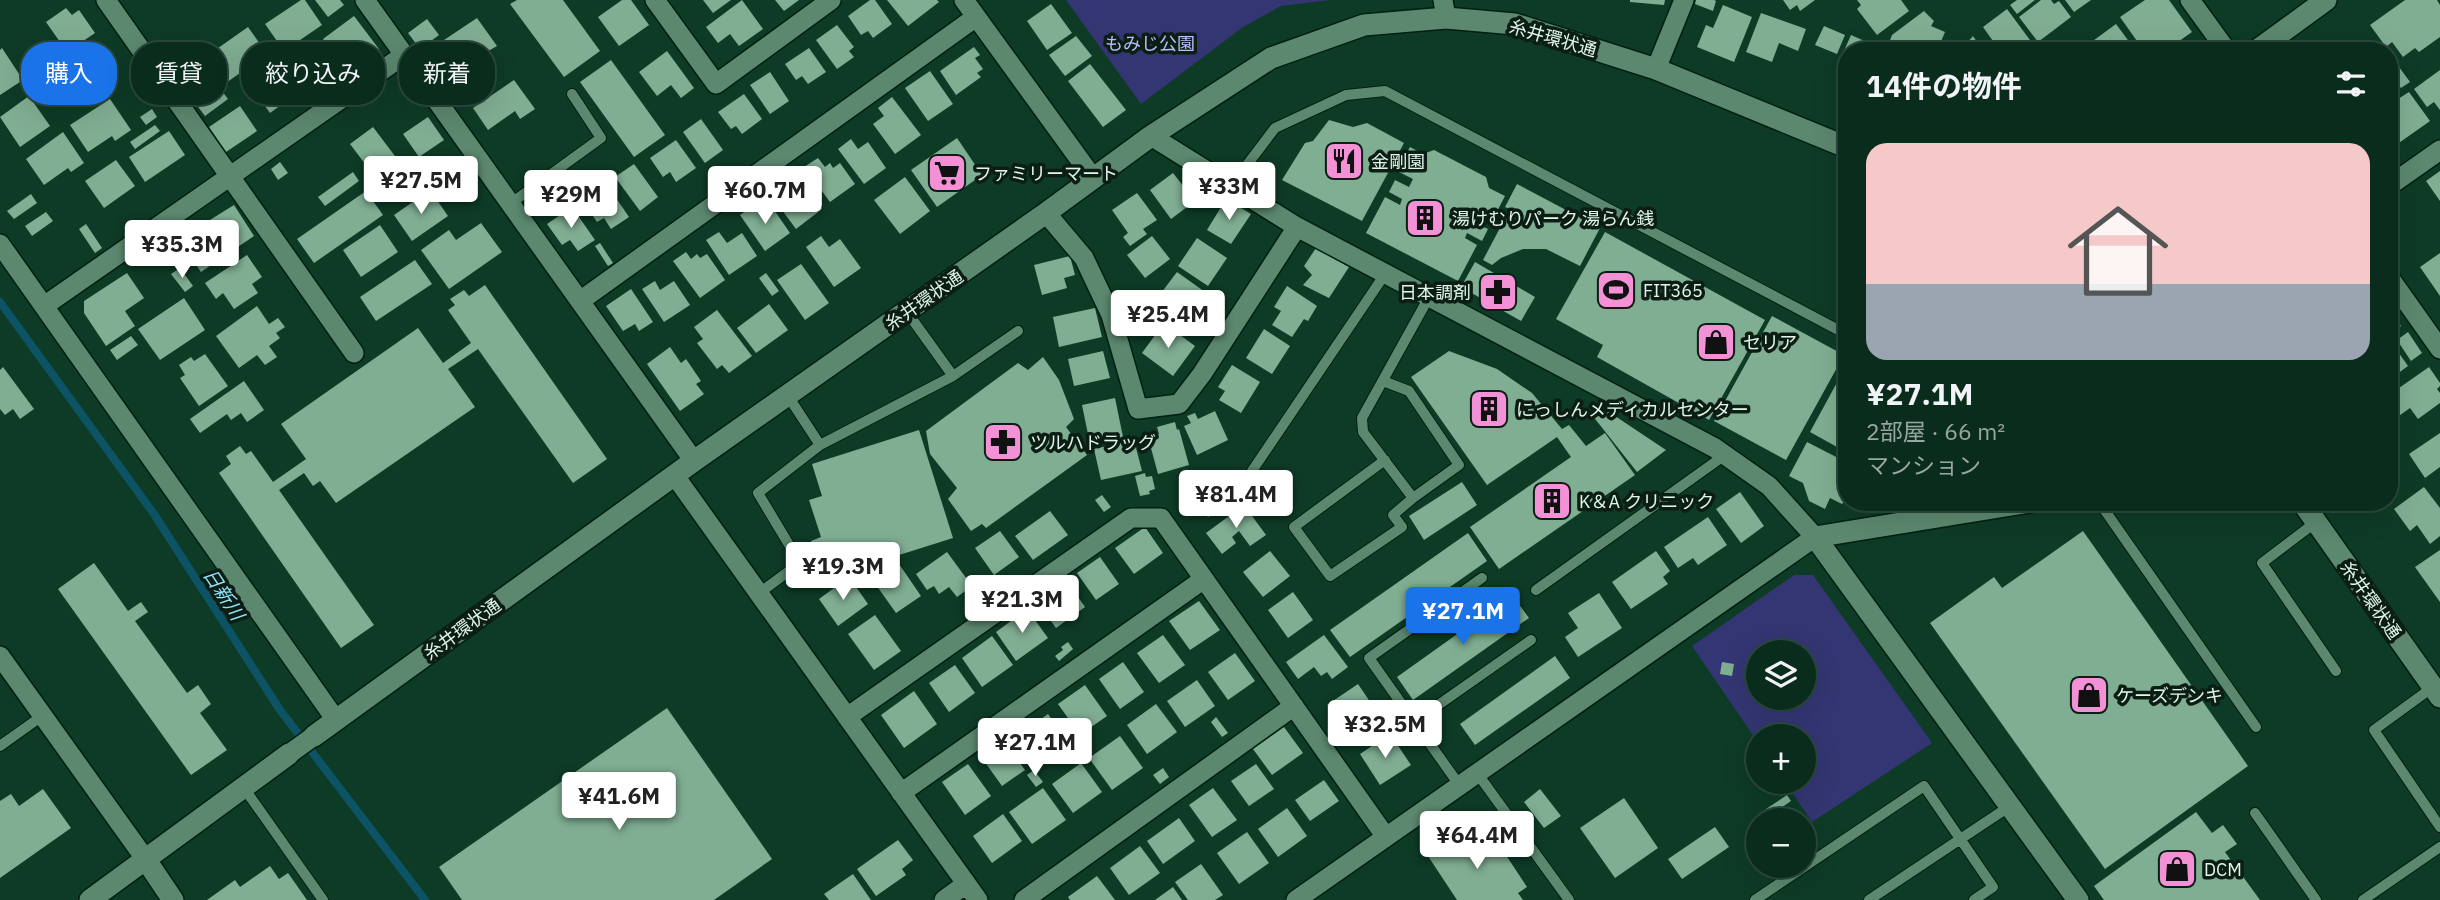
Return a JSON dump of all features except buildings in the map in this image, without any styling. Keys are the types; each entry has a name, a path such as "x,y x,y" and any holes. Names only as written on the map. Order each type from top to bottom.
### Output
{"street":[{"path":"106,0 354,353"},
{"path":"365,0 399,48"},
{"path":"655,0 716,84 831,0"},
{"path":"964,0 1093,178"},
{"path":"1656,69 1684,0"},
{"path":"2190,0 2220,42"},
{"path":"2268,42 2326,0"},
{"name":"糸井環状通","path":"90,900 694,461 1151,136 1271,58 1364,25 1444,9 1515,24 1656,69 1838,144"},
{"path":"580,301 976,17"},
{"path":"44,306 399,58"},
{"path":"440,105 694,461"},
{"path":"1151,136 1297,227 1725,455 1769,486 1815,537 2078,900"},
{"path":"2398,180 2440,150"},
{"path":"1046,213 1084,258 1111,315 1138,409 1178,404 1202,374 1297,227"},
{"path":"0,244 336,720"},
{"path":"2398,290 2440,349"},
{"path":"674,476 972,892 944,900"},
{"path":"1296,900 1815,537 1944,511"},
{"name":"糸井環状通","path":"2308,511 2437,692"},
{"path":"847,717 1131,518 1161,518 1386,837"},
{"path":"901,793 1204,579"},
{"path":"0,656 129,834 173,900"},
{"path":"1024,900 1294,706"}],"lane":[{"path":"1231,186 1275,128 1346,95 1385,91 1838,330"},
{"path":"510,204 601,138 572,94"},
{"path":"1250,474 1385,274"},
{"path":"1413,498 1363,432 1362,418 1430,297"},
{"path":"907,312 953,376"},
{"path":"758,594 800,563 758,493 820,445 953,376 1018,331"},
{"path":"1382,381 1409,391 1459,465 1393,514 1402,527 1330,576 1294,527 1385,460"},
{"path":"788,396 820,445"},
{"path":"1536,590 1725,455"},
{"path":"2105,511 2256,727"},
{"path":"2316,522 2262,563 2336,671"},
{"path":"1460,786 1369,658 1482,578"},
{"path":"1414,722 1531,640"},
{"path":"2437,692 2374,730 2440,827"},
{"path":"0,746 42,716"},
{"path":"1477,773 1569,900"},
{"path":"1755,900 1924,786 1993,887 1974,900"},
{"path":"244,788 323,900"},
{"path":"1869,900 2010,806"},
{"path":"2255,813 2316,900"},
{"path":"2363,900 2440,847"}],"green space":[{"name":"もみじ公園","path":"1066,0 1330,0 1281,6 1243,27 1141,104"},
{"path":"1794,575 1813,575 1932,743 1816,819 1816,808 1803,808 1793,794 1816,794 1816,724 1746,725 1692,646"}],"waterway":[{"name":"日新川","path":"0,302 154,514 280,710 425,900"}],"place":[{"name":"金剛園","path":"1344,161"},
{"name":"ファミリーマート","path":"947,173"},
{"name":"湯けむりパーク 湯らん銭","path":"1425,218"},
{"name":"FIT365","path":"1616,290"},
{"name":"日本調剤","path":"1498,292"},
{"name":"セリア","path":"1716,342"},
{"name":"にっしんメディカルセンター","path":"1489,409"},
{"name":"ツルハドラッグ","path":"1003,442"},
{"name":"K＆A クリニック","path":"1552,501"},
{"name":"ケーズデンキ","path":"2089,695"},
{"name":"DCM","path":"2177,869"}]}
